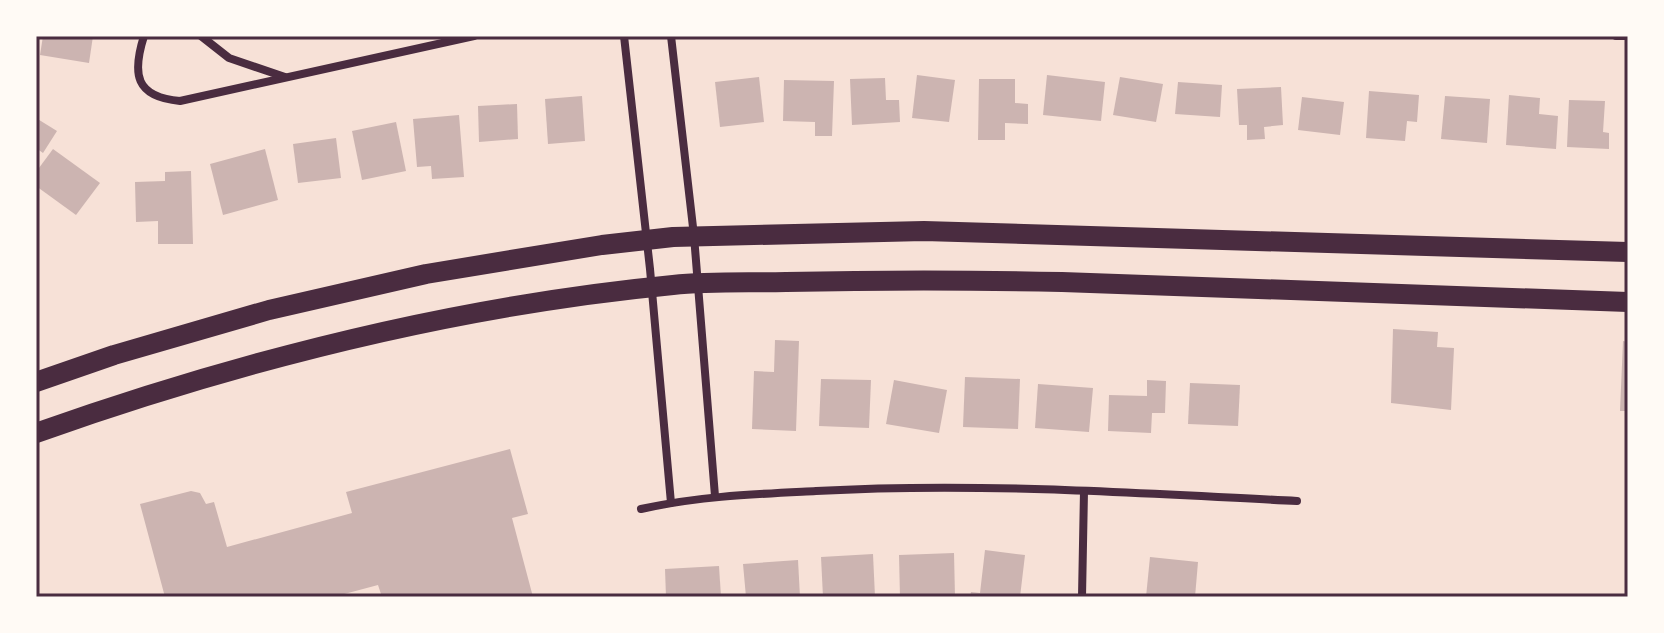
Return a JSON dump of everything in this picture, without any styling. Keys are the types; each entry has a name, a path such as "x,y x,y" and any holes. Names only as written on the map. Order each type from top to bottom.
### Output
{"main road":[{"path":"36,382 114,355 269,310 426,274 646,240 694,236 924,231 1628,252"},
{"path":"36,433 128,400 281,356 435,320 650,278 697,274 1297,288 1628,302"}],"street":[{"path":"144,36 136,67 137,78 144,87 164,100 180,101 474,36"},
{"path":"201,36 229,58 290,79"},
{"path":"624,36 671,503"},
{"path":"671,36 694,236 715,496"},
{"path":"1616,36 1628,36"},
{"path":"641,509 715,496 885,487 1084,491 1297,501"},
{"path":"1082,597 1084,491"}],"building":[{"path":"43,36 93,36 89,63 40,55"},
{"path":"917,75 955,80 949,122 912,118"},
{"path":"1047,75 1105,82 1101,121 1043,115"},
{"path":"759,77 764,122 720,127 715,82"},
{"path":"1120,77 1163,84 1156,122 1113,115"},
{"path":"885,78 886,100 899,100 900,122 852,125 850,79"},
{"path":"979,79 1015,79 1015,103 1028,104 1028,124 1005,123 1005,140 978,140"},
{"path":"784,80 834,81 832,136 815,136 815,122 783,121"},
{"path":"1178,82 1222,85 1220,117 1175,114"},
{"path":"1281,87 1283,125 1264,127 1265,139 1247,140 1247,125 1239,125 1237,89"},
{"path":"1369,91 1419,95 1417,122 1407,121 1405,141 1366,138"},
{"path":"1509,95 1540,98 1539,114 1558,116 1556,149 1506,145"},
{"path":"582,96 585,141 548,144 545,99"},
{"path":"1445,96 1490,99 1487,143 1441,139"},
{"path":"1302,97 1344,102 1340,135 1298,130"},
{"path":"1569,100 1605,101 1603,132 1609,133 1609,149 1567,147"},
{"path":"517,104 518,139 479,142 478,106"},
{"path":"459,115 464,177 432,179 431,166 417,167 413,119"},
{"path":"36,118 57,131 43,153 36,148"},
{"path":"396,122 406,171 362,180 352,131"},
{"path":"336,138 341,178 298,183 293,144"},
{"path":"53,149 100,183 76,215 36,186 36,172"},
{"path":"265,149 278,200 223,215 210,164"},
{"path":"191,171 193,244 158,244 158,221 136,222 135,182 165,181 165,172"},
{"path":"1393,329 1438,332 1437,347 1454,348 1451,410 1391,403"},
{"path":"775,340 799,341 796,431 752,429 754,371 774,372"},
{"path":"1623,341 1628,342 1628,411 1620,411"},
{"path":"965,377 1020,379 1018,429 963,427"},
{"path":"821,379 871,380 869,428 819,426"},
{"path":"894,380 947,390 939,433 886,424"},
{"path":"1147,380 1166,381 1165,413 1152,413 1151,433 1108,431 1109,395 1147,396"},
{"path":"1190,383 1240,385 1238,426 1188,424"},
{"path":"1038,384 1093,388 1089,432 1035,428"},
{"path":"510,449 528,514 512,518 533,597 382,597 378,585 333,597 165,597 140,504 191,491 200,493 206,504 214,502 227,547 352,513 346,492"},
{"path":"985,550 1025,555 1020,597 970,597 971,592 980,593"},
{"path":"954,553 955,597 900,597 899,555"},
{"path":"873,554 875,597 823,597 821,557"},
{"path":"1150,557 1198,562 1195,597 1146,597"},
{"path":"798,560 800,597 746,597 743,564"},
{"path":"719,566 721,597 666,597 665,569"}]}
